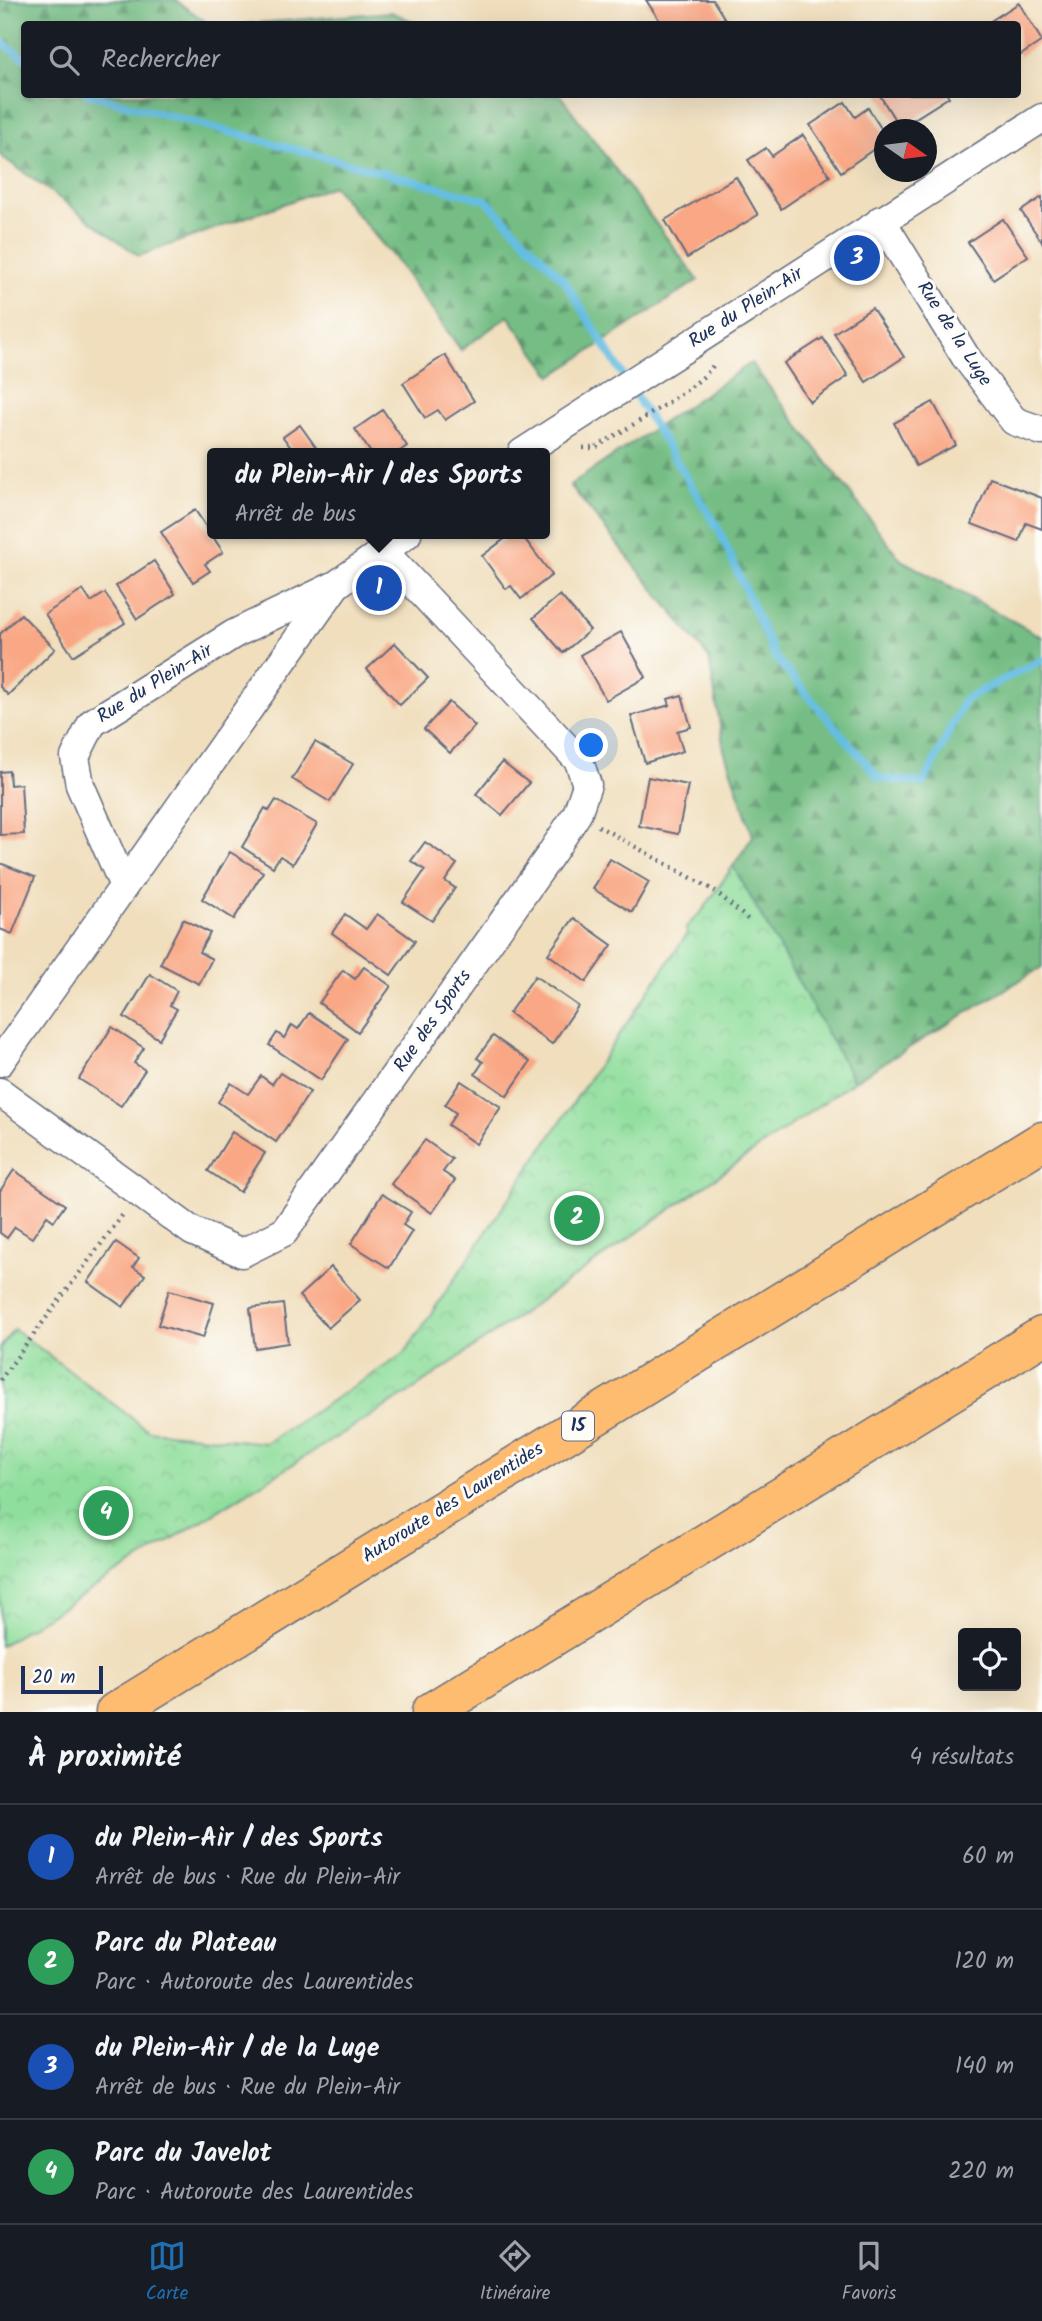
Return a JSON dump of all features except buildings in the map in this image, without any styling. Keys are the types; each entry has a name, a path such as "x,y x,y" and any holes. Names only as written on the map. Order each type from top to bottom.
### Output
{"highway":[{"name":"Autoroute des Laurentides","path":"115,1712 1042,1141"},
{"path":"431,1712 1042,1336"}],"street":[{"name":"Rue du Plein-Air","path":"530,448 1042,118"},
{"name":"Rue de la Luge","path":"881,220 965,356 1014,421 1042,431"},
{"name":"Rue du Plein-Air","path":"123,884 79,785 75,757 92,723 234,634 336,585 400,539"},
{"name":"Rue des Sports","path":"0,1092 192,1231 242,1252 284,1232 577,814 587,785 579,761 383,551"},
{"name":"Rue du Plein-Air","path":"0,1062 336,585"}],"path":[{"path":"594,448 707,375"},
{"path":"577,814 715,891 751,922"},
{"path":"0,1380 139,1193"}],"green space":[{"path":"0,0 175,0 205,21 21,21 21,98 562,98 698,280 552,376 508,316 461,350 396,260 333,186 139,256 0,155"},
{"path":"391,12 412,21 282,21"},
{"path":"751,363 901,560 1042,637 1042,967 854,1081 733,866 753,836 724,750 709,658 570,485"},
{"path":"733,866 854,1081 414,1389 0,1646 0,1348 14,1329 149,1431 266,1443 404,1354 687,934 686,927 703,910"}],"waterway":[{"path":"0,41 21,56"},
{"path":"102,98 486,200 564,280 719,530 775,657 879,778 924,783 965,699 1042,660"}],"place":[{"name":"du Plein-Air / de la Luge","path":"857,258"},
{"name":"du Plein-Air / des Sports","path":"379,588"},
{"name":"Parc du Plateau","path":"577,1218"},
{"name":"Parc du Javelot","path":"106,1513"}]}
